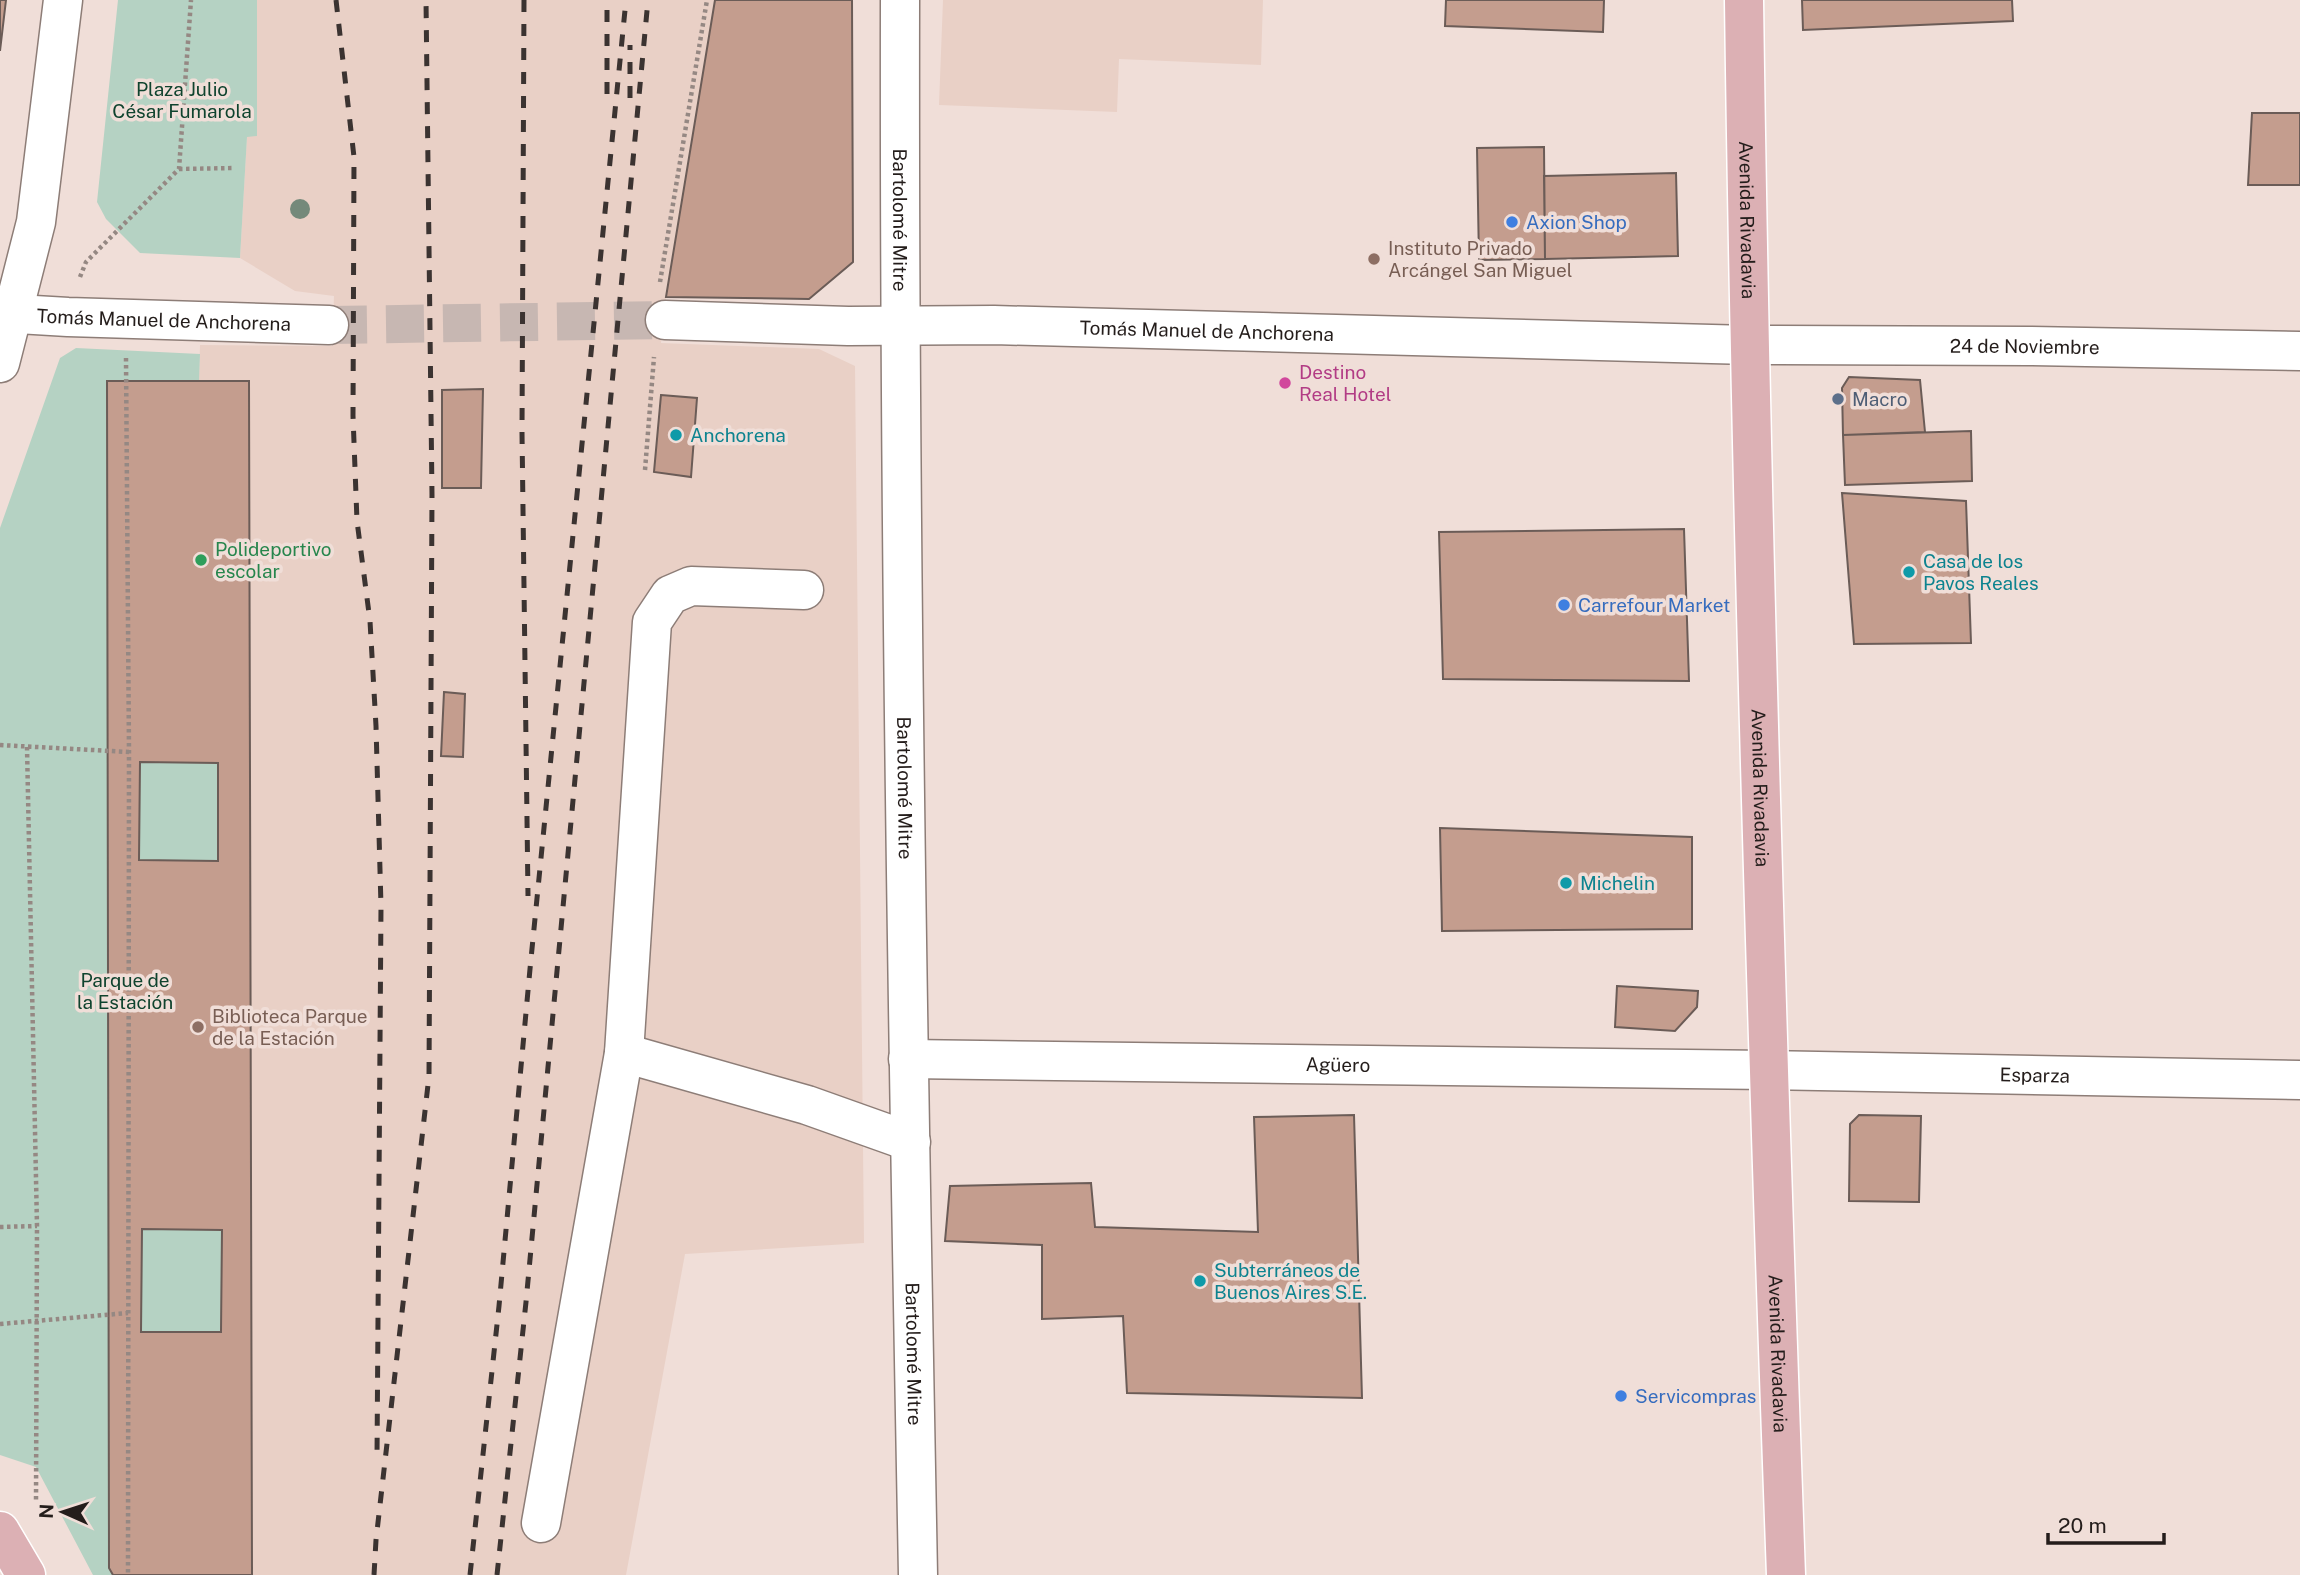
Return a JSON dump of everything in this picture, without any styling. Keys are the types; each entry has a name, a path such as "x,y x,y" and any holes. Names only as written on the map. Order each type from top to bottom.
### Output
{"main road":[{"name":"Avenida Rivadavia","path":"1744,0 1749,345 1768,1070 1786,1575"}],"street":[{"path":"0,363 7,314 36,222 63,0"},
{"name":"Bartolomé Mitre","path":"900,0 899,325 908,1059 918,1575"},
{"name":"Tomás Manuel de Anchorena","path":"7,314 329,325"},
{"name":"Tomás Manuel de Anchorena","path":"659,322 994,325 1749,345"},
{"name":"24 de Noviembre","path":"1749,345 2029,345 2300,351"},
{"path":"541,1523 624,1053 652,622 670,595 691,586 804,590"},
{"path":"624,1053 807,1105 911,1142"},
{"name":"Agüero","path":"908,1059 1768,1070"},
{"name":"Esparza","path":"1768,1070 2300,1080"}],"path":[{"path":"79,281 86,262 179,169 191,0"},
{"path":"645,470 659,322 707,0"},
{"path":"179,169 235,168"},
{"path":"125,319 129,752 128,1575"},
{"path":"0,745 129,752"},
{"path":"27,747 37,1226 36,1503"},
{"path":"0,1227 37,1226"},
{"path":"0,1324 128,1313"}],"shaded area":[{"path":"257,0 715,0 666,297 661,343 819,349 855,366 864,1243 685,1254 626,1575 252,1575 249,381 199,381 200,345 332,346 334,296 295,291 240,258 247,136 257,135"},
{"path":"943,0 1263,0 1261,65 1119,59 1117,112 939,105"}],"green space":[{"name":"Plaza Julio César Fumarola","path":"118,0 257,0 257,136 247,137 240,258 140,253 106,219 97,202"},
{"name":"Parque de la Estación","path":"76,348 200,354 199,381 249,381 252,1575 93,1575 36,1467 0,1455 0,528 60,358"}],"building":[{"path":"0,0 6,0 0,51"},
{"path":"715,0 852,0 853,262 809,299 666,297"},
{"path":"1446,0 1604,0 1603,32 1445,26"},
{"path":"1802,0 2012,0 2013,21 1803,30"},
{"path":"2252,113 2300,113 2300,185 2248,185"},
{"name":"Axion Shop","path":"1544,147 1545,259 1479,260 1477,148"},
{"path":"1676,173 1678,256 1545,259 1544,176"},
{"path":"1849,377 1920,380 1925,432 1843,435 1842,388"},
{"path":"107,381 249,381 252,1575 113,1575 109,1568","holes":["140,762 218,763 218,861 139,860","142,1229 222,1230 221,1332 141,1332"]},
{"path":"483,389 481,488 442,488 442,390"},
{"name":"Anchorena","path":"661,395 697,398 691,477 654,472"},
{"path":"1971,431 1972,481 1845,485 1843,435"},
{"name":"Casa de los Pavos Reales","path":"1842,493 1966,501 1971,643 1854,644"},
{"name":"Carrefour Market","path":"1684,529 1689,681 1443,679 1439,532"},
{"path":"444,692 465,694 463,757 441,756"},
{"name":"Michelin","path":"1440,828 1692,837 1692,929 1442,931"},
{"path":"1617,986 1698,991 1697,1007 1675,1031 1615,1027"},
{"name":"Subterráneos de Buenos Aires S.E.","path":"1354,1115 1362,1398 1127,1393 1123,1316 1042,1319 1042,1245 945,1241 950,1186 1091,1183 1095,1227 1258,1232 1254,1117"},
{"path":"1859,1115 1921,1116 1919,1202 1849,1201 1850,1124"}],"tunnel":[{"path":"329,325 665,320"}],"railway":[{"path":"336,0 354,157 353,416 357,521 370,621 376,726 381,906 377,1457"},
{"path":"374,1575 429,1076 432,495 426,0"},
{"path":"524,0 522,432 528,896"},
{"path":"607,0 607,94"},
{"path":"470,1575 499,1306 626,0"},
{"path":"497,1575 526,1302 648,0"},
{"path":"630,45 630,98"}],"place":[{"name":"Axion Shop","path":"1512,222"},
{"name":"Instituto Privado Arcángel San Miguel","path":"1374,259"},
{"name":"Destino Real Hotel","path":"1285,383"},
{"name":"Macro","path":"1838,399"},
{"name":"Anchorena","path":"676,435"},
{"name":"Polideportivo escolar","path":"201,560"},
{"name":"Casa de los Pavos Reales","path":"1909,572"},
{"name":"Carrefour Market","path":"1564,605"},
{"name":"Michelin","path":"1566,883"},
{"name":"Biblioteca Parque de la Estación","path":"198,1027"},
{"name":"Subterráneos de Buenos Aires S.E.","path":"1200,1281"},
{"name":"Servicompras","path":"1621,1396"}]}
